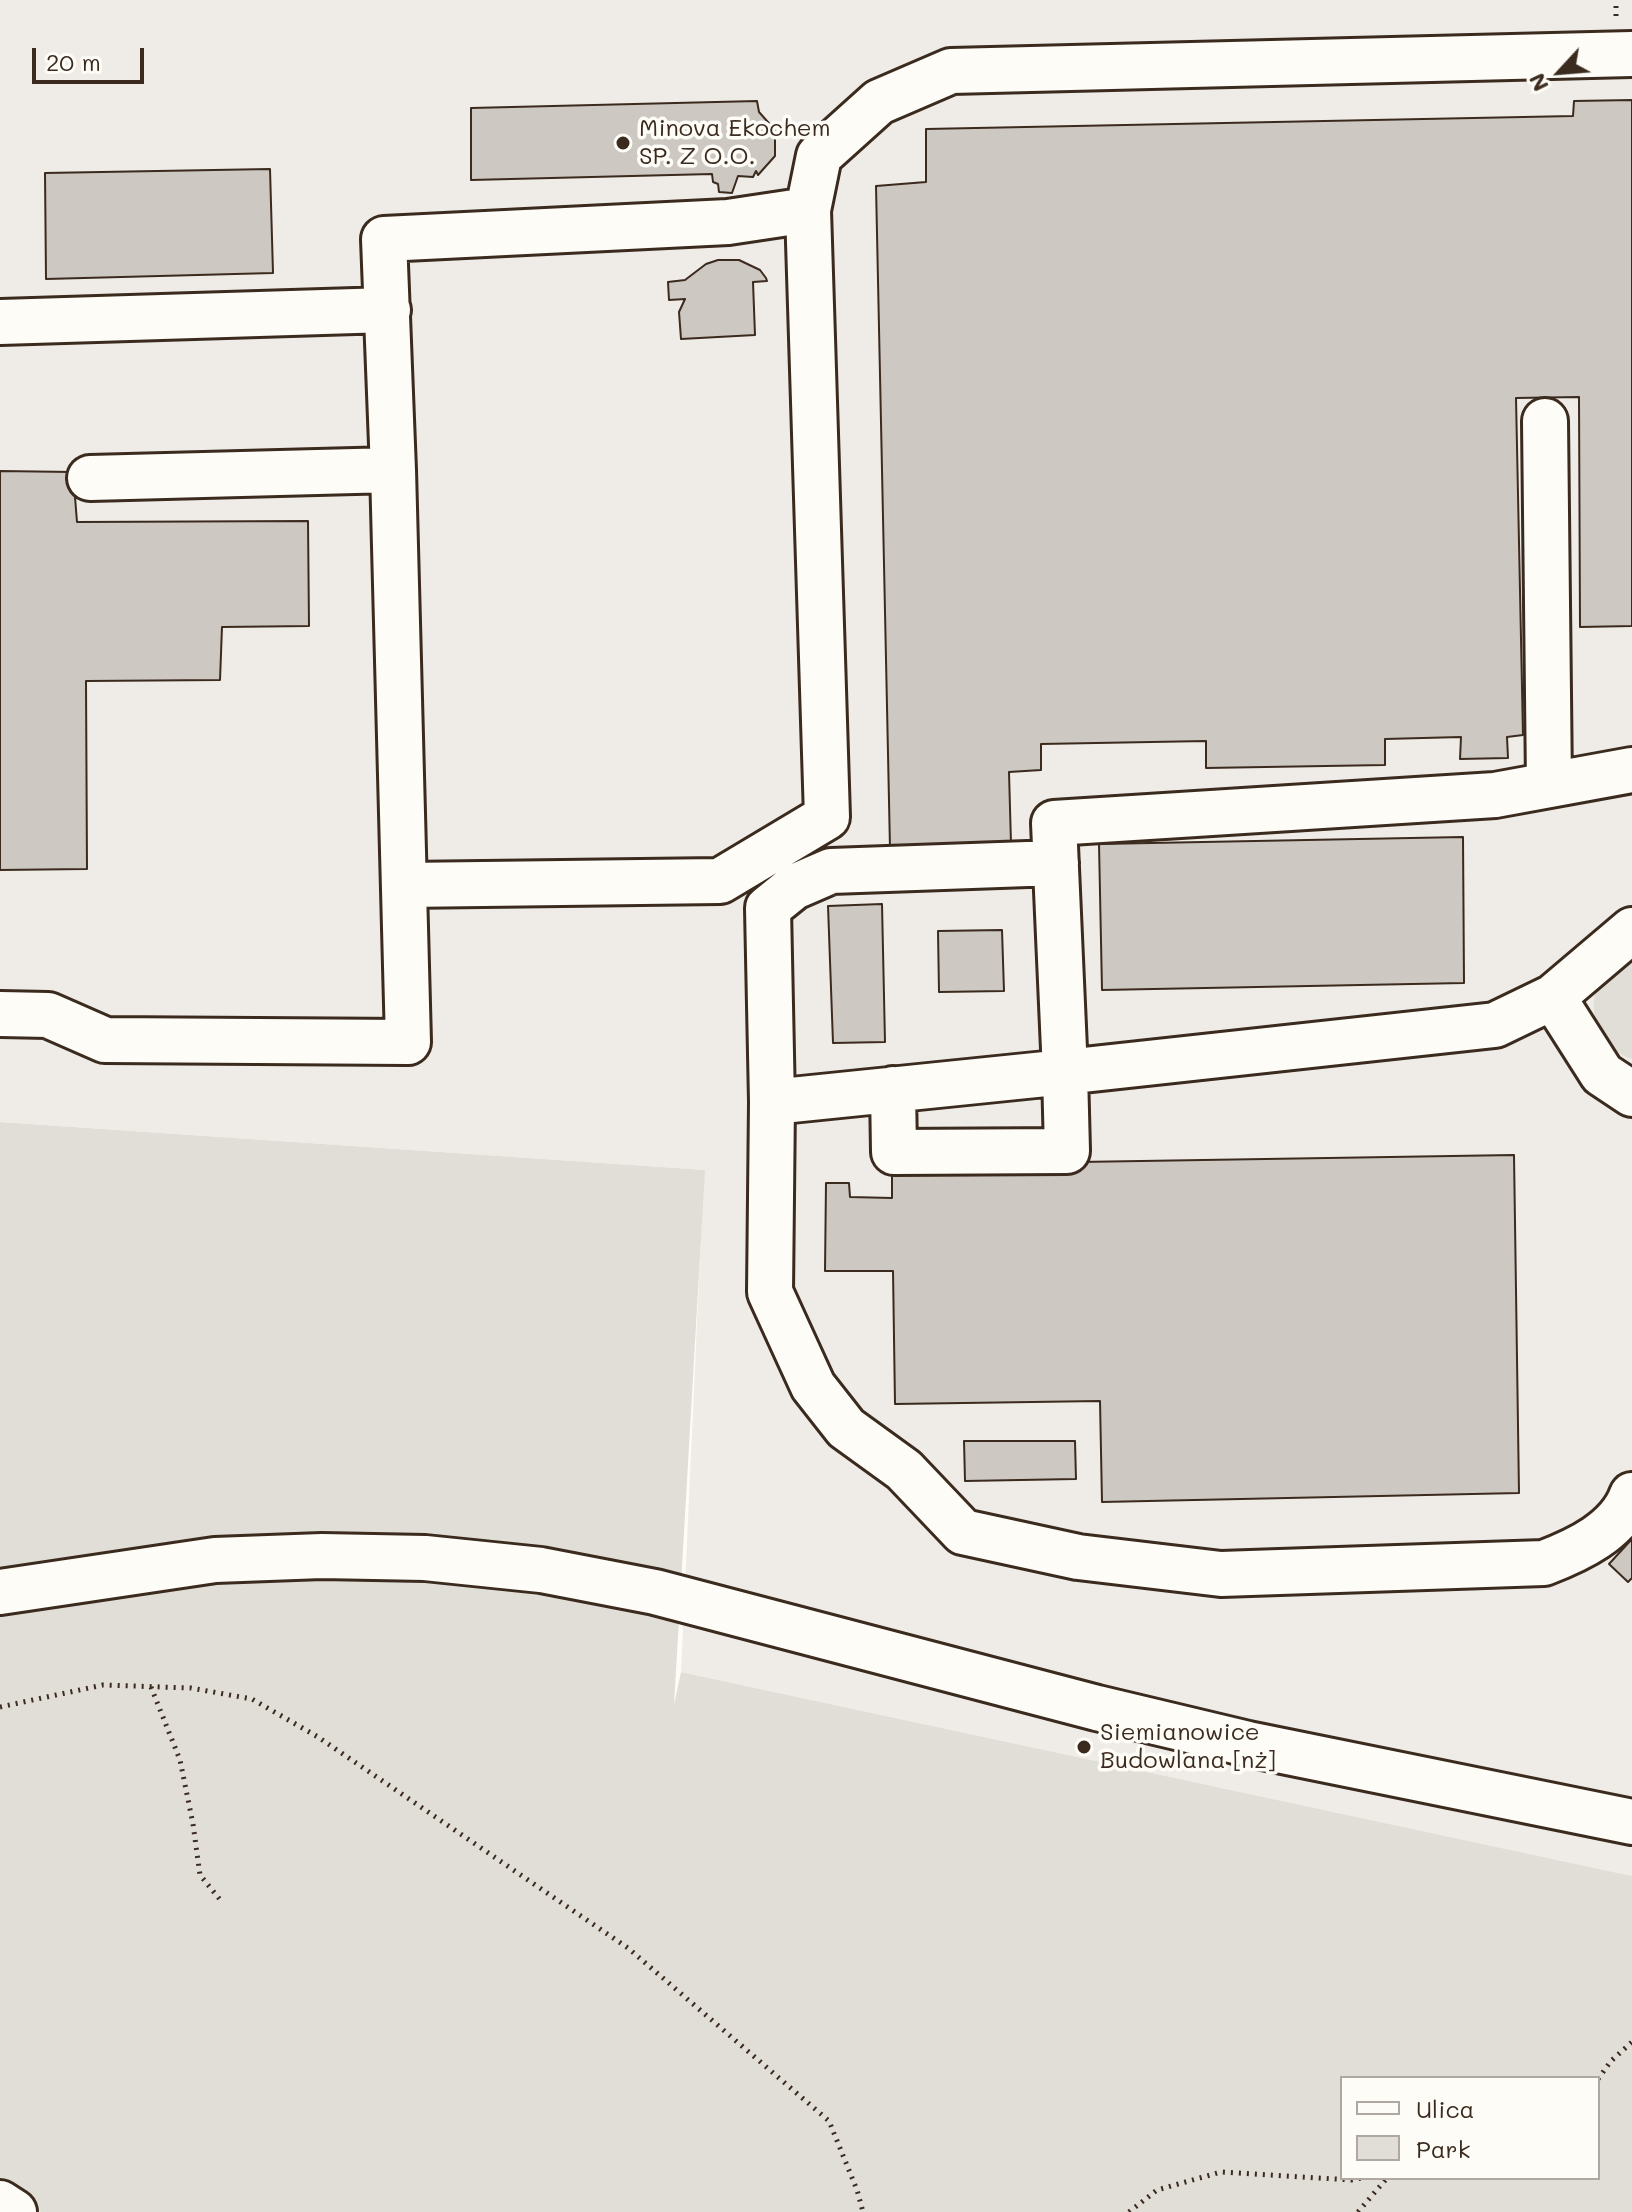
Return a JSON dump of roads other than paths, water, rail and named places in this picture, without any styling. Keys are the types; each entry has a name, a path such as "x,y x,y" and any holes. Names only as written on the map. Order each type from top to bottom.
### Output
{"street":[{"path":"404,885 720,881 827,817 808,210 819,156 879,102 951,71 1632,54"},
{"path":"0,1014 48,1015 105,1040 408,1042 384,239 728,222 808,210"},
{"path":"0,322 388,310"},
{"path":"1545,421 1549,785"},
{"path":"90,478 393,470"},
{"path":"893,1089 894,1152 1067,1151 1054,823 1495,795 1632,770"},
{"path":"1056,863 831,871 794,887 768,908 772,1102 770,1292 813,1386 846,1428 904,1470 963,1532 1078,1557 1221,1574 1544,1563 1584,1547 1627,1510 1632,1495"},
{"path":"772,1102 1495,1025 1553,997 1632,930"},
{"path":"1553,997 1602,1074 1632,1094"},
{"path":"0,1592 215,1560 322,1556 425,1558 541,1570 655,1592 1097,1708 1248,1744 1632,1822"},
{"path":"0,2203 14,2212"}],"place":[{"name":"Minova Ekochem SP. Z O.O.","path":"623,143"},
{"name":"Siemianowice Budowlana [nż]","path":"1084,1747"}]}
